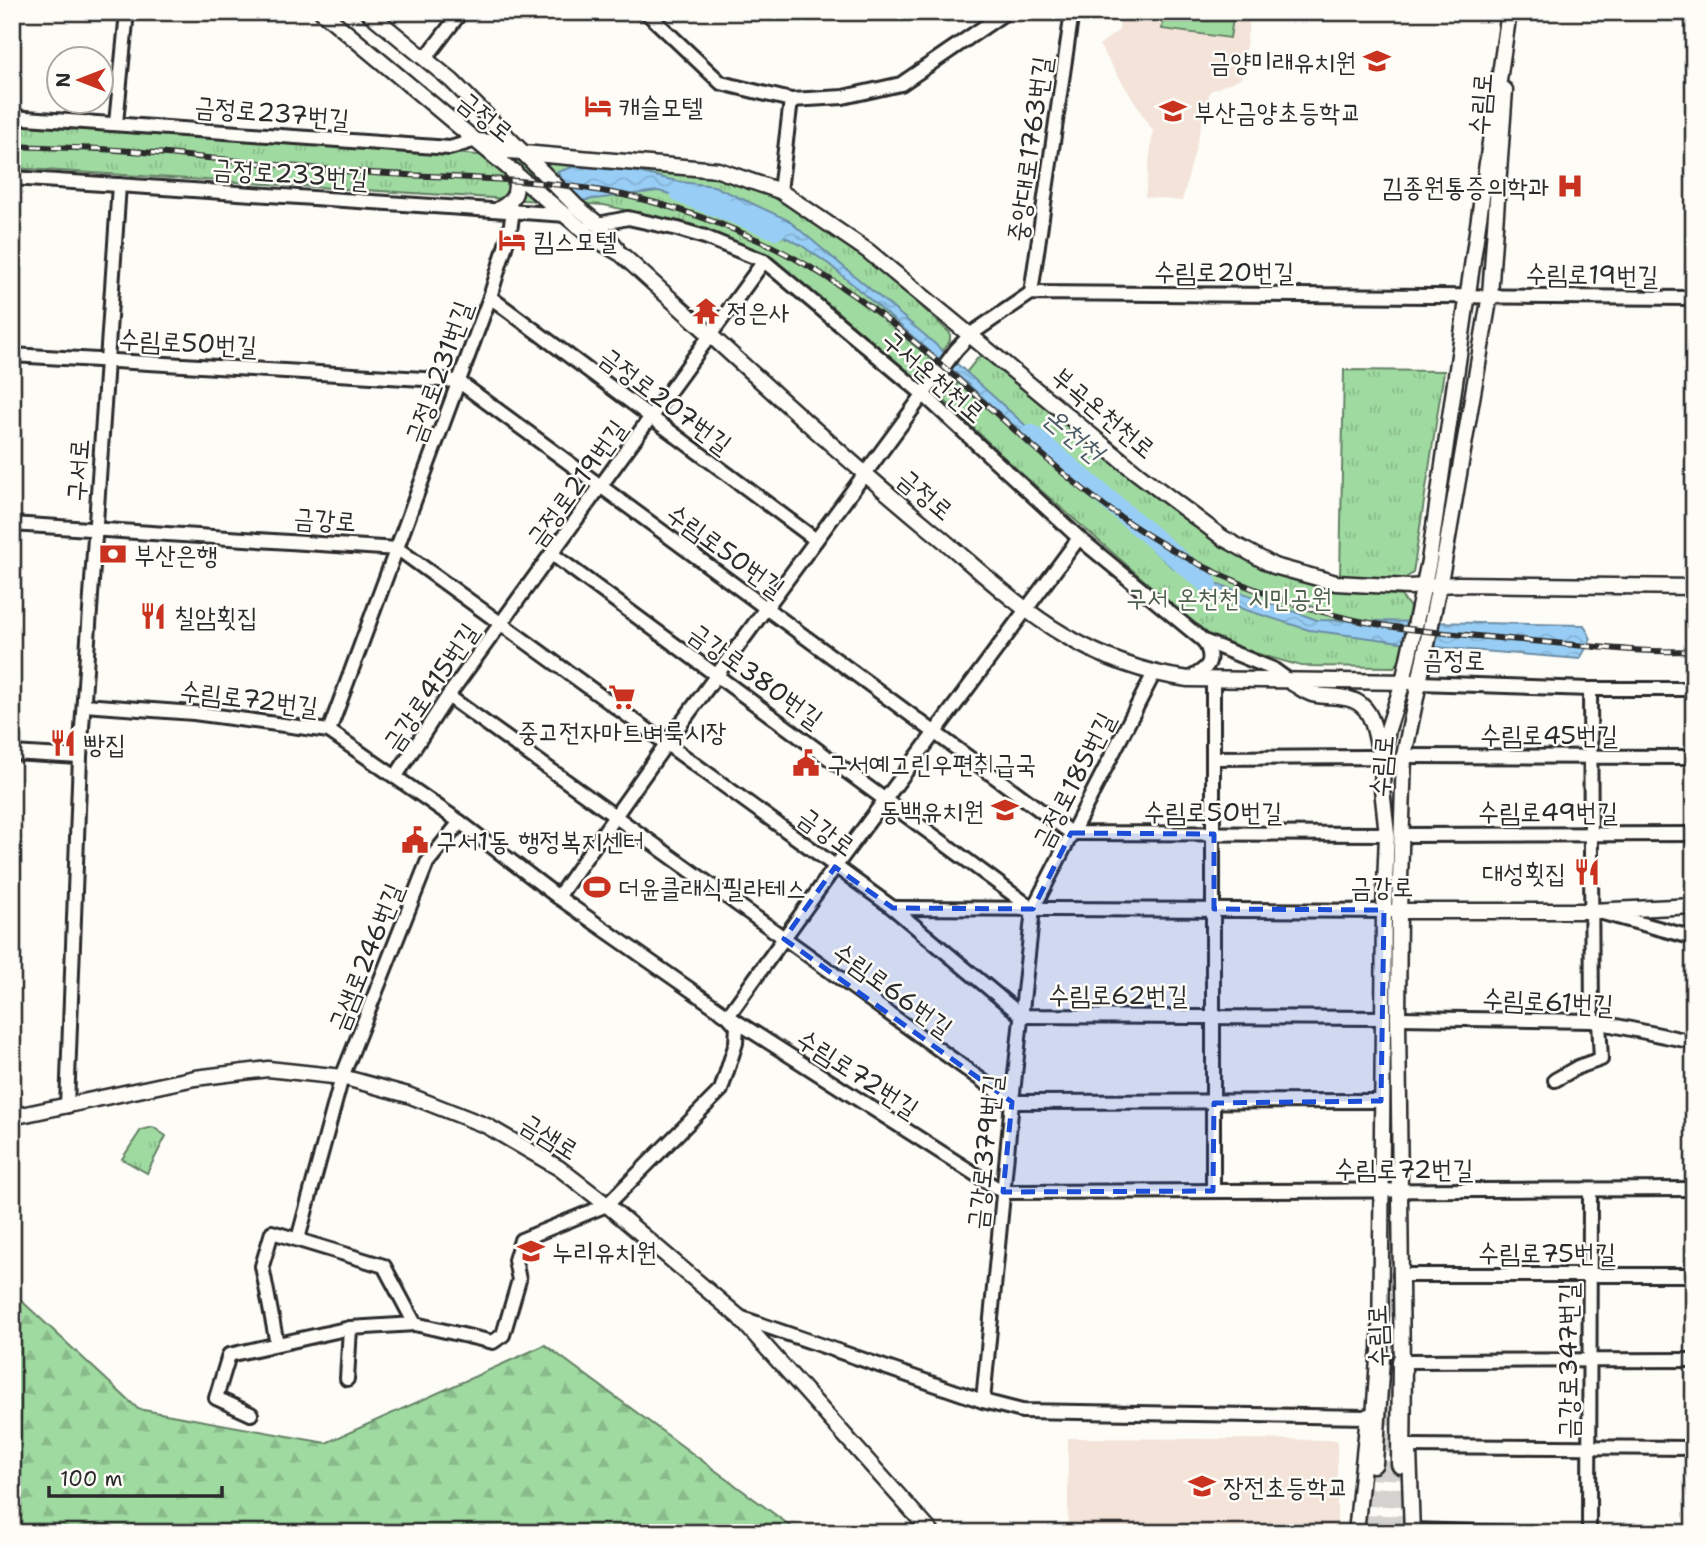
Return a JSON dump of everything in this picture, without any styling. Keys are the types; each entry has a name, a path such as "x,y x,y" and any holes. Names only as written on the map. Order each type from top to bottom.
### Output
{"highway":[{"path":"1373,1463 1372,1420 1380,1358"},
{"path":"1401,1464 1402,1361"}],"main road":[{"name":"금정로","path":"322,12 514,171 565,209 598,224 621,254 865,474 1026,610 1065,636 1154,673 1188,679 1420,683"},
{"name":"금정로","path":"368,12 452,82 525,155 565,209 590,236 621,254"},
{"name":"수림로","path":"1412,1532 1402,1361 1398,1018 1382,789 1383,760 1422,590 1509,12"},
{"name":"수림로","path":"1380,1358 1382,1018 1391,910 1402,835 1404,756 1438,589 1494,269 1509,12"},
{"name":"부곡온천천로","path":"525,155 718,170 780,191 868,250 1137,473 1223,538 1274,566 1336,583 1422,590 1694,587"},
{"path":"506,209 516,194 514,171"},
{"path":"1291,682 1311,694 1334,695 1356,701 1367,710 1383,760"},
{"name":"금강로","path":"1391,910 1592,911 1694,906"},
{"name":"금샘로","path":"12,1117 195,1078 268,1069 342,1077 408,1095 487,1126 559,1168 607,1205 738,1317 932,1533"},
{"path":"1356,1533 1372,1420"}],"street":[{"path":"116,123 127,12"},
{"path":"425,59 461,12"},
{"path":"646,12 721,83 791,100 842,97 901,84 1006,12"},
{"name":"중앙대로1763번길","path":"1031,293 1072,12"},
{"path":"780,191 791,100"},
{"name":"금정로237번길","path":"12,117 450,148 476,140"},
{"path":"476,140 493,141 507,152 525,155"},
{"name":"금정로233번길","path":"12,178 506,209 565,209"},
{"name":"구서로","path":"67,1106 80,757 119,185"},
{"name":"금정로231번길","path":"329,731 490,297 510,231 506,209"},
{"name":"구서온천천로","path":"598,224 628,218 678,229 705,236 764,261 926,392 1079,538 1204,641 1273,669 1291,682"},
{"name":"금정로219번길","path":"501,624 764,261"},
{"path":"971,334 1031,293"},
{"name":"수림로20번길","path":"1031,293 1490,295"},
{"name":"수림로19번길","path":"1490,295 1694,298"},
{"name":"금정로207번길","path":"490,297 816,540"},
{"name":"금정로","path":"865,474 956,350 971,334"},
{"name":"수림로50번길","path":"12,355 457,380 1071,833 1387,834"},
{"path":"558,897 666,744 865,474"},
{"name":"금강로","path":"12,524 398,549 893,908 1391,910"},
{"path":"251,1414 216,1398 229,1355 350,1328 415,1324 493,1342 503,1335 519,1280 515,1260 521,1240 607,1205 721,1090 736,1043 737,1026 728,1016 1079,538"},
{"name":"금강로380번길","path":"552,554 1033,909"},
{"name":"금강로415번길","path":"396,776 448,696 501,624"},
{"path":"1188,679 1203,672 1210,663 1210,651 1204,641"},
{"name":"금정로185번길","path":"1033,909 1154,673"},
{"path":"1213,681 1213,1191"},
{"name":"금정로","path":"1420,683 1694,689"},
{"path":"1555,1080 1578,1067 1601,1059 1596,1022 1592,911 1590,688"},
{"name":"수림로66번길","path":"448,696 1012,1102"},
{"name":"수림로72번길","path":"84,705 194,713 329,731 396,776 558,897 728,1016 1003,1192 1694,1189"},
{"path":"12,753 80,757"},
{"name":"수림로45번길","path":"1404,756 1694,757"},
{"name":"수림로","path":"1214,758 1368,757 1383,760"},
{"name":"금샘로246번길","path":"298,1239 342,1077 427,863 460,822"},
{"name":"수림로49번길","path":"1402,835 1694,834"},
{"name":"수림로62번길","path":"893,908 1021,1016 1382,1018"},
{"name":"금강로379번길","path":"983,1401 1033,909"},
{"path":"1592,911 1694,938"},
{"name":"수림로61번길","path":"1398,1018 1596,1022 1694,1042"},
{"path":"1012,1102 1381,1101"},
{"name":"금강로347번길","path":"1589,1533 1590,1190"},
{"path":"277,1344 262,1266 272,1232 384,1266 415,1324"},
{"name":"수림로75번길","path":"1400,1275 1694,1275"},
{"path":"738,1317 983,1401 1022,1411 1372,1420"},
{"path":"347,1379 350,1328"},
{"path":"1402,1361 1694,1360"},
{"path":"1408,1446 1694,1448"},
{"path":"1412,1532 1512,1533"}],"highlighted area":[{"path":"1071,833 1214,834 1214,909 1384,910 1381,1101 1214,1103 1213,1191 1003,1192 1012,1102 784,939 835,867 893,908 1033,909"}],"shaded area":[{"name":"부산금양초등학교","path":"1121,12 1251,12 1241,78 1210,91 1182,201 1145,197 1153,131 1099,45 1119,30"},
{"name":"장전초등학교","path":"1068,1438 1337,1440 1337,1533 1068,1533"}],"green space":[{"path":"1164,12 1234,12 1230,38 1162,29"},
{"path":"12,125 280,140 612,165 722,177 775,193 798,212 840,238 950,333 950,341 924,377 915,381 747,250 664,219 604,205 12,168"},
{"name":"구서 온천천 시민공원","path":"981,354 1066,425 1229,549 1273,573 1335,587 1401,596 1410,607 1401,660 1394,667 1301,666 1255,653 1206,634 1013,466 944,400"},
{"path":"1344,370 1444,371 1413,573 1401,581 1340,575"},
{"path":"153,1127 166,1136 147,1173 122,1159 141,1130"},
{"path":"12,1292 138,1409 326,1443 545,1345 800,1533 12,1533"}],"water":[{"path":"576,166 629,170 681,182 714,186 788,220 926,336 1024,424 1115,516 830,265 801,245 728,208 658,191 579,201 557,172"},
{"path":"1120,520 1202,578 1317,620 1584,625 1591,639 1580,659 1446,648 1309,630 1243,609 1172,567"}],"waterway":[{"name":"온천천","path":"681,193 776,229"},
{"name":"온천천","path":"1031,435 1207,583"}],"tunnel":[{"path":"1414,681 1424,612"},
{"path":"1384,1533 1391,1395 1394,1244"},
{"path":"1368,1533 1373,1463"},
{"path":"1400,1533 1401,1464"}],"railway":[{"path":"12,146 116,150 357,172 541,183 602,191 662,205 758,240 802,262 843,288 921,347 1068,477 1104,505 1141,531 1220,574 1305,607 1394,627 1608,648 1694,651"}],"place":[{"name":"금양미래유치원","path":"1377,61"},
{"name":"캐슬모텔","path":"598,106"},
{"name":"부산금양초등학교","path":"1173,111"},
{"name":"김종원통증의학과","path":"1570,186"},
{"name":"킴스모텔","path":"512,240"},
{"name":"정은사","path":"706,311"},
{"name":"부산은행","path":"113,554"},
{"name":"칠암횟집","path":"153,616"},
{"name":"중고전자마트벼룩시장","path":"622,697"},
{"name":"빵집","path":"63,743"},
{"name":"구서예그린우편취급국","path":"806,763"},
{"name":"동백유치원","path":"1005,810"},
{"name":"구서1동 행정복지센터","path":"415,840"},
{"name":"대성횟집","path":"1587,872"},
{"name":"더윤클래식필라테스","path":"597,887"},
{"name":"누리유치원","path":"531,1251"},
{"name":"장전초등학교","path":"1202,1486"}]}
